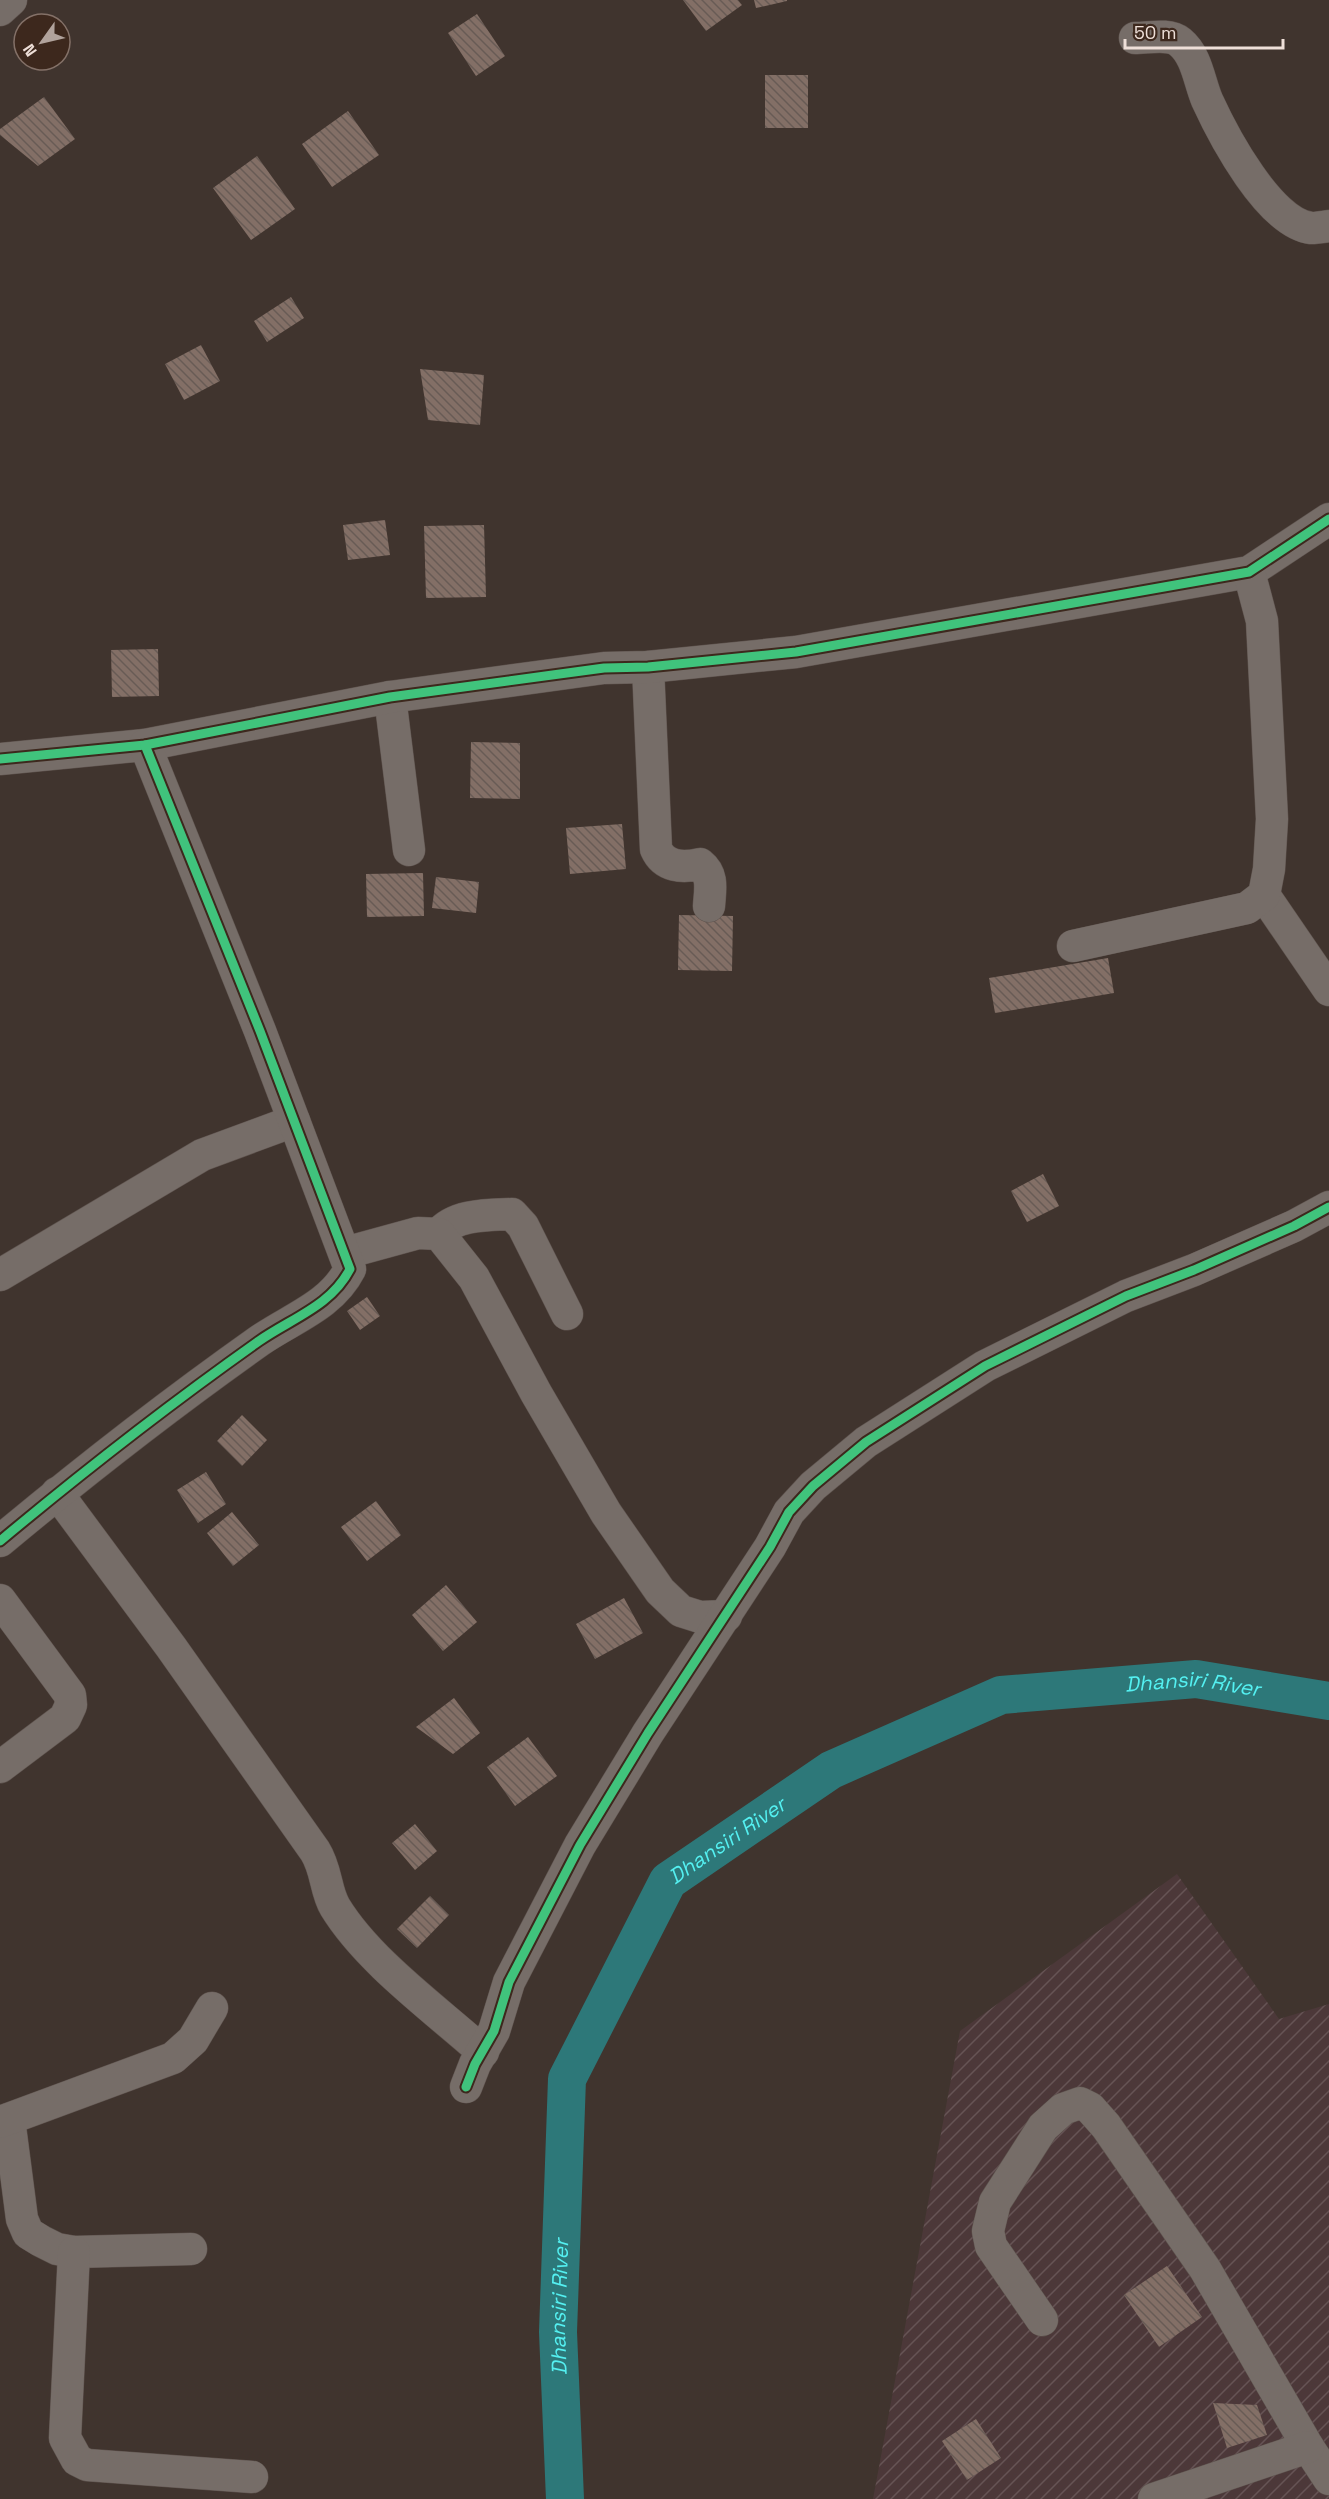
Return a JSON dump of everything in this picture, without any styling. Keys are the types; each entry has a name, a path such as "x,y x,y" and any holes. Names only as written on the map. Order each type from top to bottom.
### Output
{"street":[{"path":"0,10 11,0"},
{"path":"1135,38 1166,37 1180,42 1193,59 1207,98 1231,147 1265,196 1291,220 1310,228 1329,226"},
{"path":"0,759 145,745 390,697 604,668 648,667 796,652 1249,572 1329,519"},
{"path":"1073,946 1247,908 1264,895 1270,859 1270,784 1262,621 1249,572"},
{"path":"648,667 656,849 659,857 667,863 689,866 700,864 708,870 711,876 709,906"},
{"path":"390,697 409,849"},
{"path":"0,1541 57,1493 261,1340 329,1298 342,1285 351,1269 145,745"},
{"path":"1264,895 1329,990"},
{"path":"0,1275 201,1155 294,1121"},
{"path":"466,2087 475,2064 494,2031 509,1982 580,1845 648,1733 770,1547 789,1512 813,1486 866,1442 985,1366 1126,1296 1194,1270 1294,1226 1329,1207"},
{"path":"439,1234 445,1226 456,1221 512,1214 523,1226 567,1314"},
{"path":"345,1253 418,1233 439,1234 474,1278 536,1394 606,1513 660,1591 681,1611 700,1617 726,1616"},
{"path":"57,1493 171,1647 315,1851 326,1872 330,1897 340,1913 385,1965 483,2052"},
{"path":"0,1600 70,1695 71,1705 65,1718 0,1767"},
{"path":"191,2249 74,2252 57,2249 28,2233 22,2219 4,2121 173,2058 193,2040 212,2008"},
{"path":"1042,2320 991,2246 988,2231 995,2202 1043,2127 1063,2109 1080,2103 1090,2108 1106,2126 1205,2269 1308,2447 1329,2479"},
{"path":"74,2252 65,2438 77,2460 87,2465 252,2477"},
{"path":"1154,2499 1308,2447"}],"shaded area":[{"path":"1177,1874 1279,2019 1329,2004 1329,2499 873,2499 960,2031"}],"building":[{"path":"683,0 738,0 742,5 706,31"},
{"path":"754,0 787,0 787,1 756,8"},
{"path":"477,14 505,56 476,76 448,33"},
{"path":"765,75 808,75 808,128 765,128"},
{"path":"44,97 75,139 38,166 0,135 0,129"},
{"path":"348,111 379,155 332,187 302,144"},
{"path":"257,156 295,209 251,240 213,188"},
{"path":"291,297 304,318 267,342 254,321"},
{"path":"201,345 220,381 184,400 165,364"},
{"path":"420,369 484,375 480,425 428,420"},
{"path":"385,520 390,555 348,560 343,525"},
{"path":"484,525 486,597 426,598 424,526"},
{"path":"158,649 159,696 112,697 111,650"},
{"path":"471,742 520,743 520,799 470,798"},
{"path":"622,824 626,869 570,874 566,828"},
{"path":"423,873 424,916 367,917 366,874"},
{"path":"436,877 479,882 476,913 432,908"},
{"path":"679,915 733,916 732,971 678,970"},
{"path":"1108,958 1114,993 995,1013 989,978"},
{"path":"1043,1174 1059,1206 1027,1222 1011,1191"},
{"path":"367,1297 380,1316 360,1330 347,1311"},
{"path":"242,1415 267,1440 242,1466 217,1441"},
{"path":"206,1472 226,1504 198,1523 177,1490"},
{"path":"376,1501 401,1535 367,1561 341,1527"},
{"path":"232,1512 259,1545 233,1566 207,1533"},
{"path":"446,1585 477,1622 443,1651 412,1615"},
{"path":"624,1598 643,1633 595,1659 576,1624"},
{"path":"454,1698 480,1733 453,1754 416,1727"},
{"path":"528,1737 557,1776 515,1806 487,1767"},
{"path":"415,1824 437,1851 415,1870 392,1843"},
{"path":"430,1896 449,1915 417,1948 397,1929"},
{"path":"1167,2266 1202,2317 1159,2347 1124,2295"},
{"path":"1213,2403 1257,2405 1267,2435 1227,2448"},
{"path":"976,2419 1001,2458 967,2480 942,2441"}],"waterway":[{"name":"Dhansiri River","path":"565,2499 558,2332 567,2079 668,1881 831,1770 1001,1695 1196,1679 1329,1701"}],"cycle path":[{"path":"0,759 145,745 390,697 604,668 648,667 796,652 1249,572 1329,519"},
{"path":"0,1541 193,1389 259,1341 322,1302 342,1282 350,1269 260,1031 145,745"},
{"path":"466,2087 475,2064 494,2031 509,1982 580,1845 648,1733 770,1547 789,1512 813,1486 866,1442 985,1366 1126,1296 1194,1270 1294,1226 1329,1207"}]}
